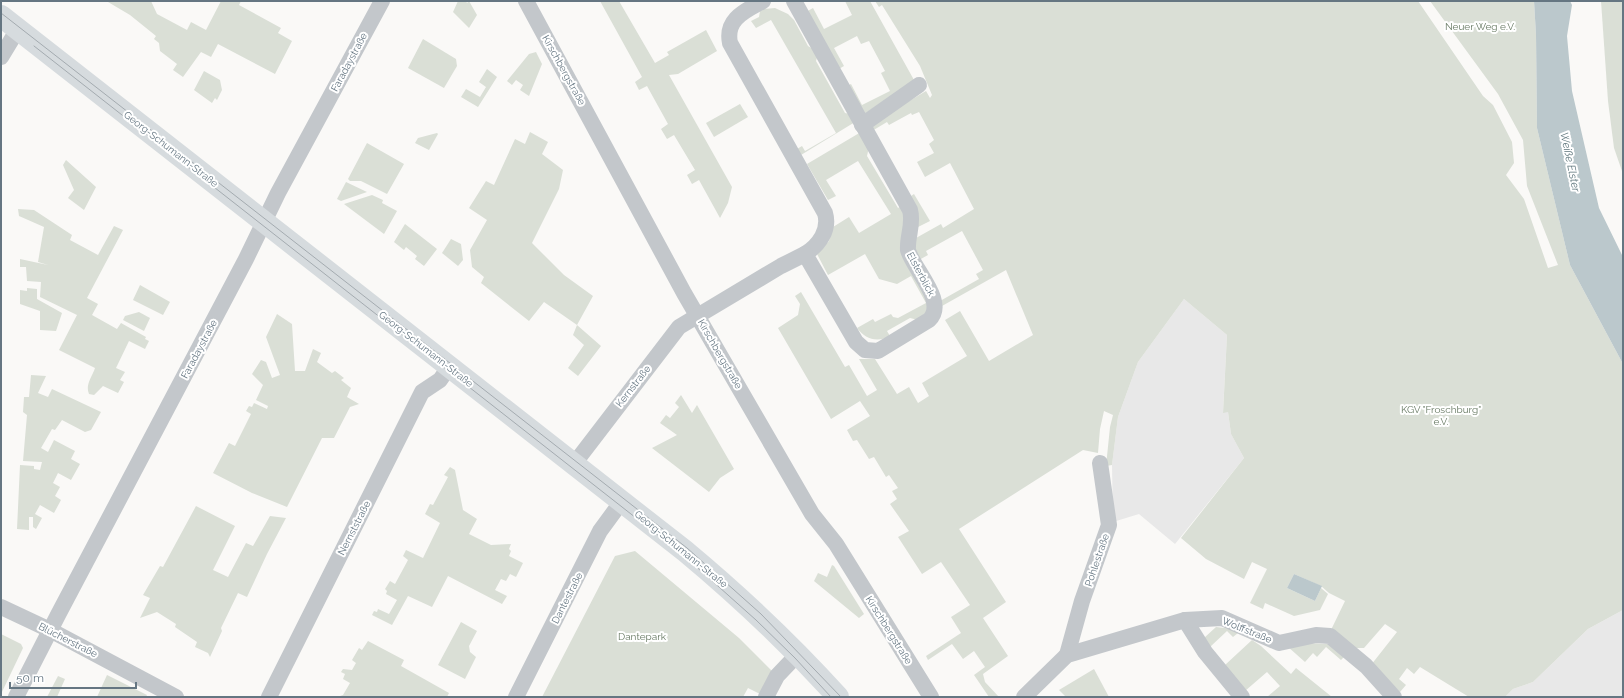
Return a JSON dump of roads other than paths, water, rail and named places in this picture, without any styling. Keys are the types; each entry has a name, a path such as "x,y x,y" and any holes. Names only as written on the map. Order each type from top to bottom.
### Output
{"main road":[{"name":"Georg-Schumann-Straße","path":"1,16 622,501 724,583 838,697"}],"street":[{"name":"Faradaystraße","path":"16,697 264,222 382,1"},
{"name":"Kirschbergstraße","path":"526,1 684,293 812,514 836,544 931,697"},
{"path":"698,315 815,247 822,238 826,225 825,213 730,43 728,36 732,24 738,16 763,1"},
{"name":"Elsterblick","path":"794,1 910,210 911,222 908,250 934,299 936,311 933,316 882,350 873,352 865,350 856,342 805,254"},
{"path":"1,57 18,29"},
{"path":"862,125 919,85"},
{"name":"Kernstraße","path":"574,464 679,326 698,315"},
{"name":"Nernststraße","path":"269,697 422,392 440,380 449,367"},
{"name":"Pohlestraße","path":"1067,655 1082,601 1109,525 1100,462"},
{"name":"Dantestraße","path":"516,697 600,531 622,501"},
{"name":"Blücherstraße","path":"1,607 50,630 176,697"},
{"name":"Wolffstraße","path":"1024,697 1067,655 1185,620 1222,618 1279,643 1316,636 1330,636 1366,666 1394,697"},
{"path":"1185,620 1205,652 1242,697"},
{"path":"766,697 777,676 797,655"}],"water":[{"name":"Weiße Elster","path":"1534,1 1570,1 1572,5 1567,36 1572,91 1599,208 1623,257 1623,364 1570,265 1537,128"},
{"path":"1294,574 1322,586 1315,601 1287,588"}],"tram line":[{"path":"1,13 687,548 761,614 841,697"},
{"path":"34,46 682,554 756,620 795,658 831,697"}],"park label":[{"name":"Neuer Weg e.V.","path":"1480,26"},
{"name":"KGV \"Froschburg\" e.V.","path":"1441,414"},
{"name":"Dantepark","path":"642,636"}]}
